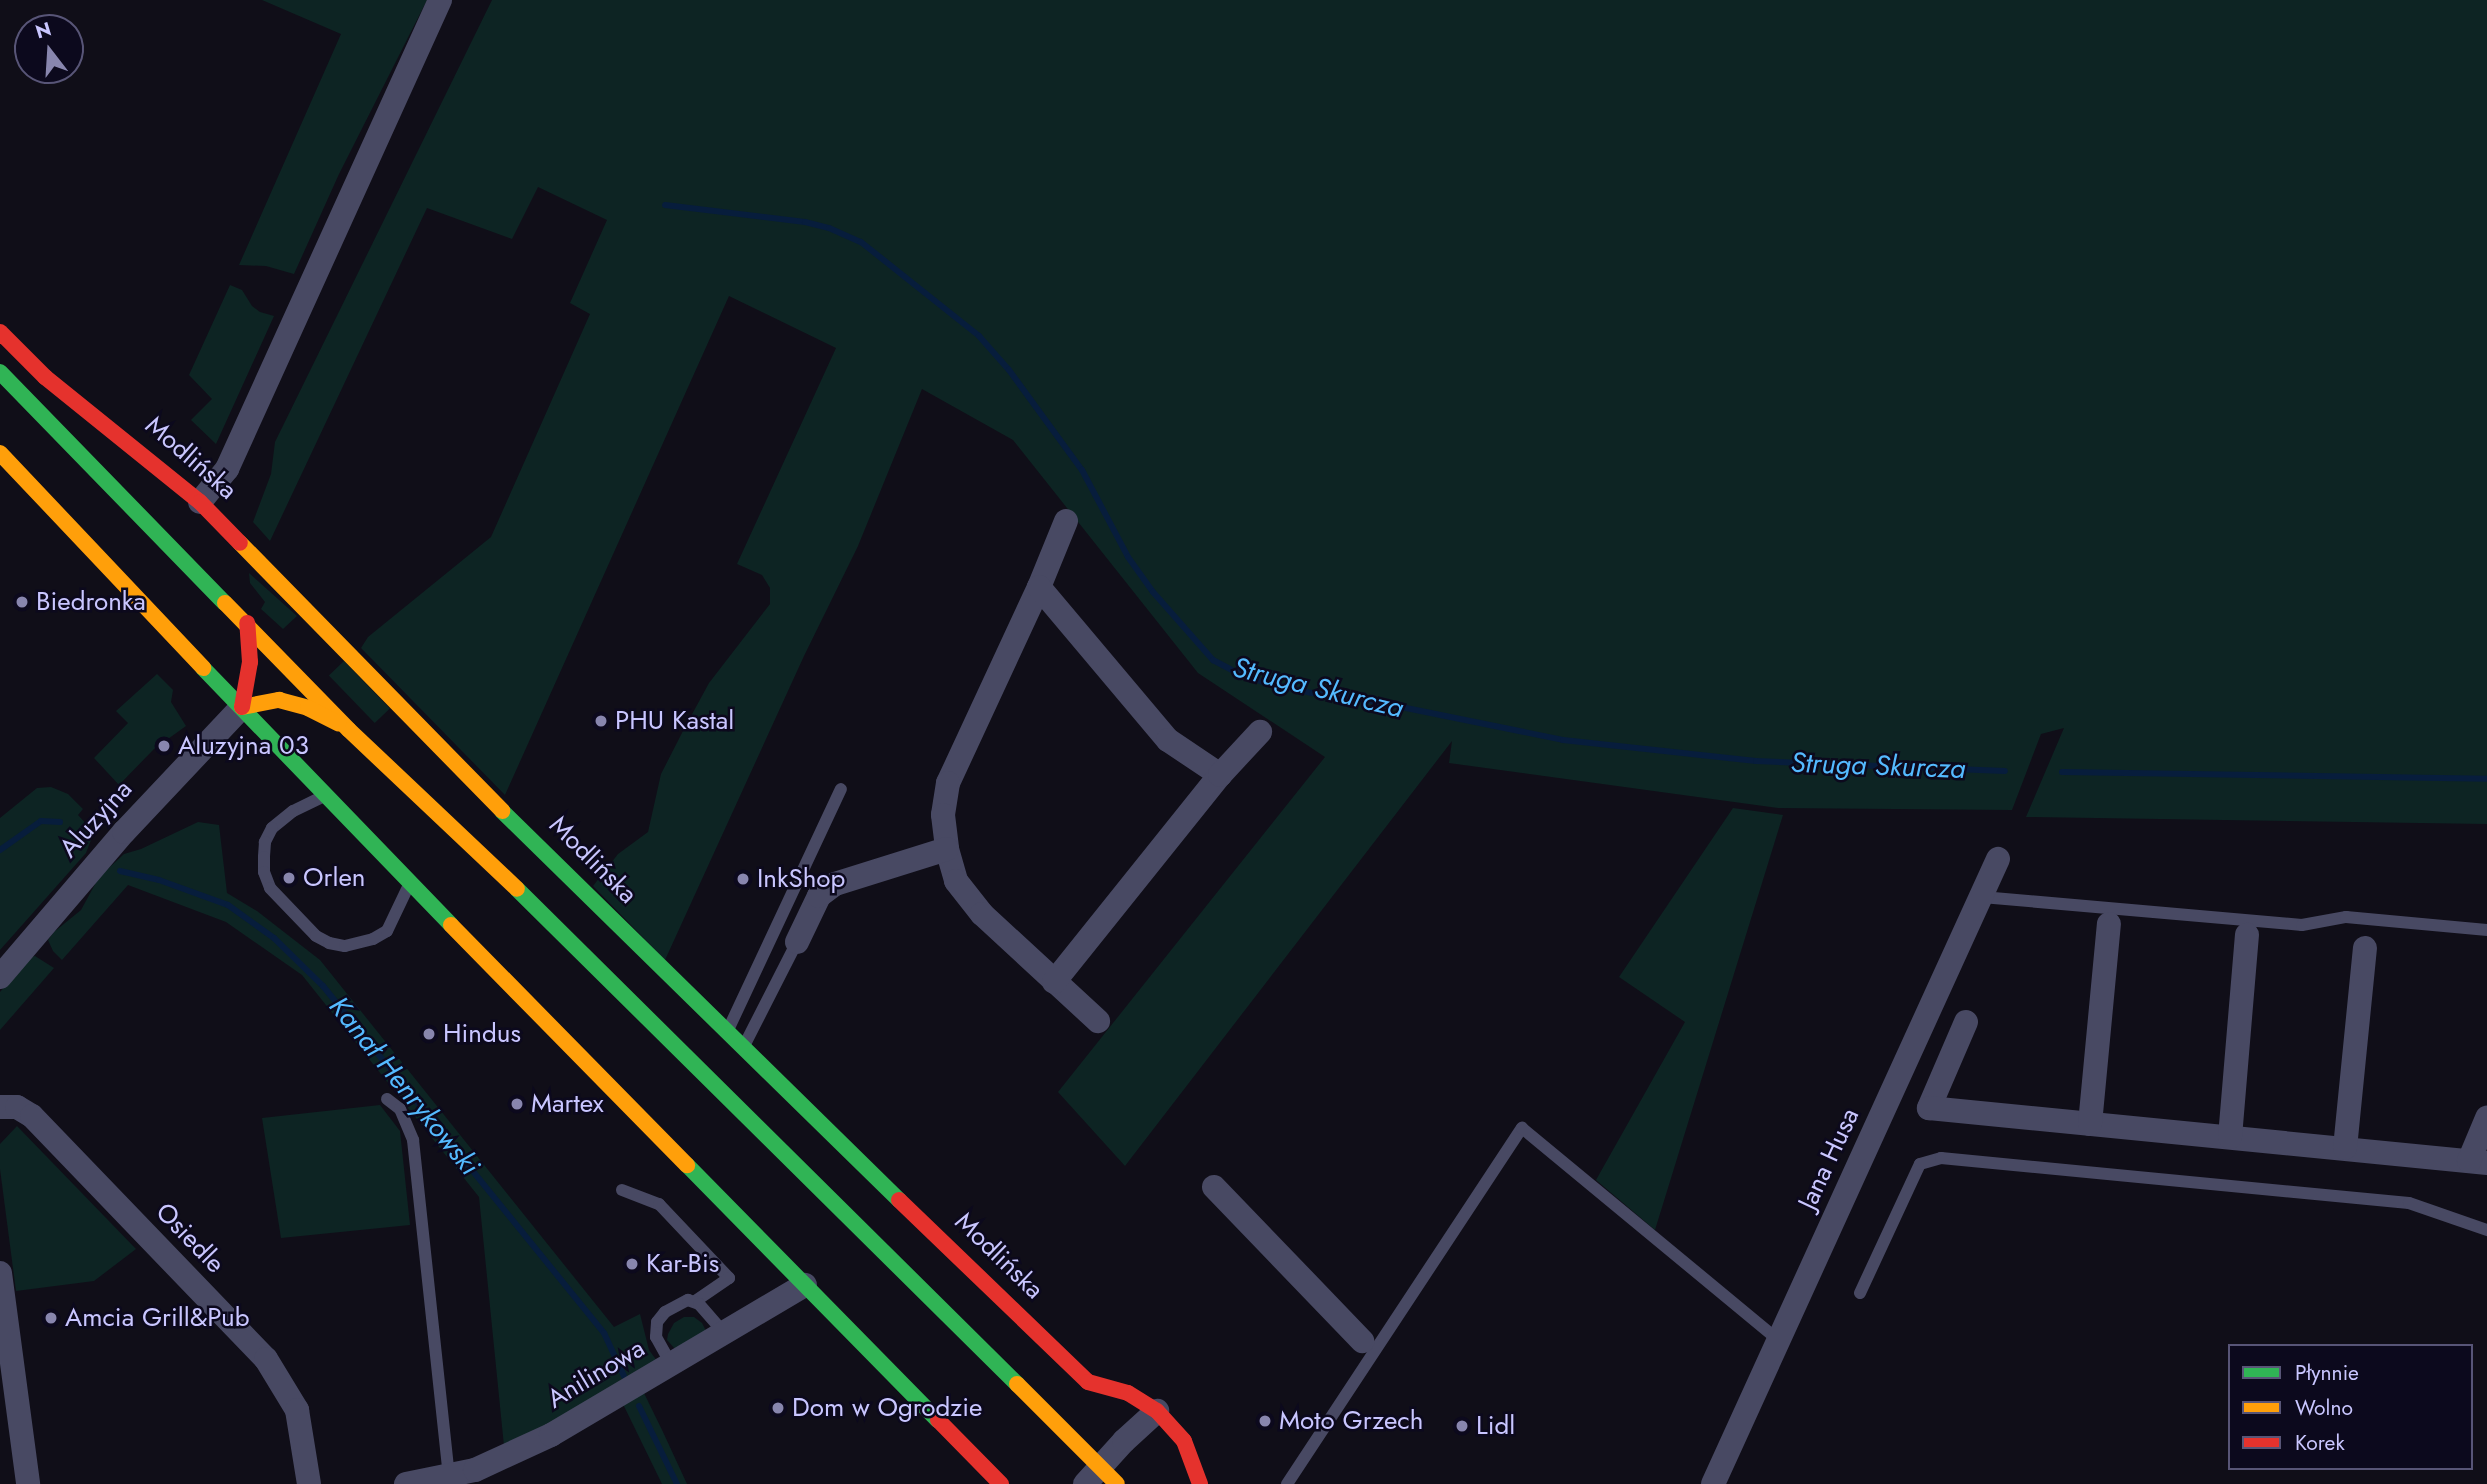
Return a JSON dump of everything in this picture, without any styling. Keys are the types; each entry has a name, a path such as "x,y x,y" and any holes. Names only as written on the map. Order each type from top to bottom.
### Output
{"main road":[{"name":"Modlińska","path":"0,332 45,377 200,502 577,894 1088,1382 1128,1393 1157,1411 1184,1441 1200,1484"},
{"path":"0,372 349,730 557,920 1101,1479"},
{"path":"0,453 324,796 1000,1484"},
{"path":"242,707 250,662 247,623"},
{"path":"242,707 262,701 292,703 349,730"}],"street":[{"path":"200,502 227,469 440,0"},
{"path":"1066,521 1039,587 948,783 943,815 947,849 956,881 982,914 1098,1021"},
{"path":"1039,587 1168,740 1220,775"},
{"name":"Aluzyjna","path":"0,977 124,832 242,707"},
{"path":"1054,982 1220,775 1260,732"},
{"path":"797,942 820,896 835,884 947,849"},
{"name":"Jana Husa","path":"1713,1484 1998,859"},
{"path":"2090,1124 2109,924"},
{"path":"2230,1137 2247,935"},
{"path":"2346,1148 2365,948"},
{"path":"1966,1022 1929,1108 2478,1162 2487,1118"},
{"name":"Osiedle","path":"0,1107 17,1107 32,1116 266,1359 297,1410 309,1484"},
{"path":"1214,1187 1368,1346"},
{"path":"0,1273 28,1484"},
{"name":"Anilinowa","path":"406,1484 475,1470 551,1436 805,1285"},
{"path":"1101,1479 1157,1411"}],"lane":[{"path":"726,1034 841,789"},
{"path":"324,796 293,811 272,828 265,842 264,872 270,888 316,936 329,943 345,946 373,939 387,931 409,883"},
{"path":"1982,897 2302,925 2346,917 2487,930"},
{"path":"743,1050 797,942"},
{"path":"387,1099 400,1109 413,1140 449,1476"},
{"path":"1287,1484 1368,1346 1522,1128 1778,1340"},
{"path":"1860,1293 1920,1164 1941,1158 2409,1203 2487,1230"},
{"path":"622,1190 659,1204 729,1278 694,1302"},
{"path":"671,1364 656,1337 657,1322 665,1312 688,1300 694,1302 699,1304 724,1333"}],"green space":[{"path":"262,0 427,0 339,174 294,274 266,266 239,265 341,34"},
{"path":"492,0 2487,0 2487,824 2026,817 2064,728 2041,734 2012,810 1778,808 1449,763 1452,741 1125,1166 1058,1092 1325,757 1198,673 1013,440 922,389 858,546 804,656 665,960 593,886 618,854 648,832 661,774 684,729 709,683 770,604 770,588 762,575 737,564 836,348 729,296 505,795 361,648 368,637 491,537 590,314 570,303 607,220 538,187 512,239 427,208 270,541 253,522 271,474 275,442"},
{"path":"230,285 242,290 252,306 260,312 274,316 216,444 191,420 212,399 189,375"},
{"path":"249,573 297,616 283,629 261,609 265,602 250,583"},
{"path":"344,661 390,708 375,723 329,676"},
{"path":"157,674 173,690 171,702 186,726 154,749 119,785 94,758 128,723 116,711"},
{"path":"51,787 68,794 83,809 78,815 93,835 86,853 0,950 0,818 37,788"},
{"path":"1733,808 1783,815 1655,1230 1596,1180 1685,1022 1619,977"},
{"path":"198,822 219,825 227,893 257,911 320,960 614,1327 640,1314 649,1350 660,1365 541,1431 504,1446 479,1197 302,975 226,922 128,885 62,960 53,951 48,940 81,910 99,877 124,854 141,849"},
{"path":"35,956 54,968 0,1030 0,992 29,958"},
{"path":"380,1105 400,1131 410,1225 281,1238 262,1118"},
{"path":"17,1126 136,1249 94,1281 16,1291 0,1169 0,1144"},
{"path":"684,1317 694,1317 702,1323 706,1331 675,1349 667,1340 668,1334 674,1323"},
{"path":"642,1389 687,1484 662,1484 622,1402"}],"waterway":[{"name":"Struga Skurcza","path":"665,205 805,222 829,228 861,242 979,336 1009,370 1082,470 1128,557 1153,592 1213,660 1234,671 1266,683 1312,693 1352,697 1563,740 1756,761 2005,771"},
{"name":"Struga Skurcza","path":"2062,772 2487,779"},
{"name":"Kanał Henrykowski","path":"0,850 41,821 60,822"},
{"name":"Kanał Henrykowski","path":"120,871 159,880 228,905 274,938 323,986 604,1333 624,1376"},
{"name":"Kanał Henrykowski","path":"639,1406 677,1484"}],"traffic: fast":[{"path":"0,372 225,603"},
{"path":"203,668 451,925"},
{"path":"502,811 899,1200"},
{"path":"517,889 1017,1384"},
{"path":"687,1165 938,1420"}],"traffic: slow":[{"path":"0,453 203,668"},
{"path":"240,543 502,811"},
{"path":"225,603 349,730 517,889"},
{"path":"242,707 279,700 308,708 338,723"},
{"path":"451,925 687,1165"},
{"path":"1017,1384 1117,1484"}],"traffic: jam":[{"path":"0,332 45,377 200,502 240,543"},
{"path":"242,707 250,662 247,623"},
{"path":"899,1200 1088,1382 1128,1393 1157,1411 1184,1441 1200,1484"},
{"path":"938,1420 1001,1484"}],"place":[{"name":"Biedronka","path":"22,602"},
{"name":"PHU Kastal","path":"601,721"},
{"name":"Aluzyjna 03","path":"164,746"},
{"name":"Orlen","path":"289,878"},
{"name":"InkShop","path":"743,879"},
{"name":"Hindus","path":"429,1034"},
{"name":"Martex","path":"517,1104"},
{"name":"Kar-Bis","path":"632,1264"},
{"name":"Amcia Grill&Pub","path":"51,1318"},
{"name":"Dom w Ogrodzie","path":"778,1408"},
{"name":"Moto Grzech","path":"1265,1421"},
{"name":"Lidl","path":"1462,1426"}]}
